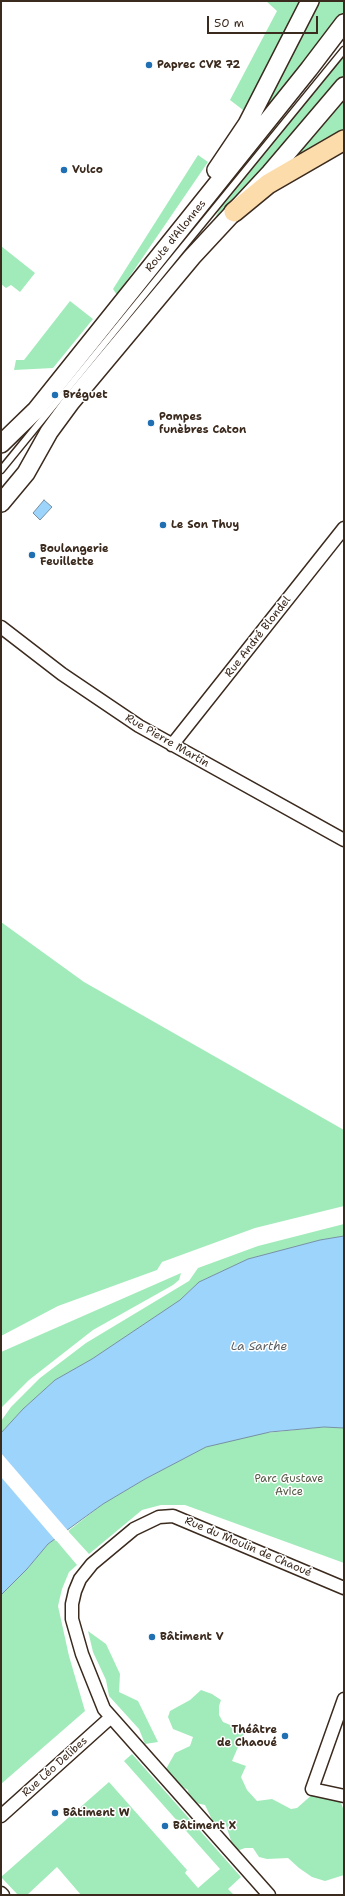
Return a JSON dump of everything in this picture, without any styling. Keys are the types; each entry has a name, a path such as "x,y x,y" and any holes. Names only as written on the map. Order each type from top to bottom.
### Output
{"main road":[{"path":"172,242 203,190 247,124 310,1"},
{"name":"Route d'Allonnes","path":"1,444 36,410 172,242 309,69 344,22"},
{"path":"1,503 26,474 49,432 72,402 192,257 270,173 344,86"},
{"path":"234,212 268,184 344,140"}],"street":[{"name":"Rue André Blondel","path":"172,745 344,528"},
{"name":"Rue Pierre Martin","path":"1,627 100,701 172,745 344,840"},
{"name":"Rue du Moulin de Chaoué","path":"269,1895 110,1718 99,1699 82,1654 72,1619 72,1604 77,1585 92,1564 134,1528 159,1517 173,1516 344,1588"},
{"path":"344,1699 312,1789 344,1796"},
{"name":"Rue Léo Delibes","path":"1,1816 110,1718"}],"lane":[{"path":"1,470 344,50"}],"green space":[{"path":"266,1 300,1 268,69 243,110 230,100 277,11"},
{"path":"310,1 344,1 344,23 203,190 247,124"},
{"path":"344,50 344,140 212,224 228,192"},
{"path":"198,155 208,162 117,295 113,289"},
{"path":"1,246 35,273 20,292 11,285 6,288 1,284"},
{"path":"70,301 93,319 53,368 14,370 16,360 24,360"},
{"path":"1,922 84,982 344,1130 344,1206 255,1228 162,1262 157,1270 58,1306 1,1336"},
{"path":"344,1224 344,1236 320,1240 248,1259 199,1282 180,1300 92,1359 55,1380 23,1409 1,1433 1,1421 11,1407 40,1378 86,1343 189,1281 198,1268 258,1246"},
{"path":"181,1273 179,1280 173,1285 93,1330 29,1380 1,1408 1,1352"},
{"name":"Parc Gustave Avice","path":"324,1427 344,1428 344,1563 185,1505 161,1505 142,1510 89,1554 68,1531 103,1504 145,1479 206,1447 256,1434"},
{"path":"55,1539 77,1565 69,1572 62,1589 58,1606 69,1656 85,1711 1,1784 1,1595 27,1569 48,1544"},
{"path":"88,1631 106,1644 120,1674 119,1692 138,1701 158,1742 145,1744 139,1729 109,1696 106,1680 93,1652"},
{"path":"201,1690 212,1694 221,1700 219,1715 223,1722 245,1731 232,1761 246,1766 241,1777 247,1790 257,1801 272,1799 291,1809 297,1808 314,1793 339,1797 344,1811 344,1875 325,1881 312,1877 288,1858 267,1859 259,1857 253,1848 245,1848 237,1851 232,1844 226,1825 215,1826 205,1805 196,1803 189,1797 188,1790 174,1782 166,1769 175,1753 190,1746 193,1737 173,1729 168,1717 170,1711 190,1700"},
{"path":"132,1754 241,1877 228,1889 234,1895 81,1895 57,1867 27,1895 18,1895 1,1877 109,1782 187,1870 185,1873 198,1888 220,1869 124,1761"}],"water":[{"path":"44,500 52,507 40,520 33,513"},
{"name":"La Sarthe","path":"344,1236 344,1428 324,1427 270,1432 206,1447 145,1479 103,1504 48,1544 27,1569 1,1595 1,1433 23,1409 55,1380 92,1359 180,1300 199,1282 248,1259 320,1240"}],"pier":[{"path":"1,1453 69,1532 56,1541 1,1477"}],"place":[{"name":"Paprec CVR 72","path":"149,65"},
{"name":"Vulco","path":"64,170"},
{"name":"Bréguet","path":"55,395"},
{"name":"Pompes funèbres Caton","path":"151,423"},
{"name":"Le Son Thuy","path":"163,525"},
{"name":"Boulangerie Feuillette","path":"32,555"},
{"name":"Bâtiment V","path":"152,1637"},
{"name":"Théâtre de Chaoué","path":"285,1736"},
{"name":"Bâtiment W","path":"55,1813"},
{"name":"Bâtiment X","path":"165,1826"}]}
